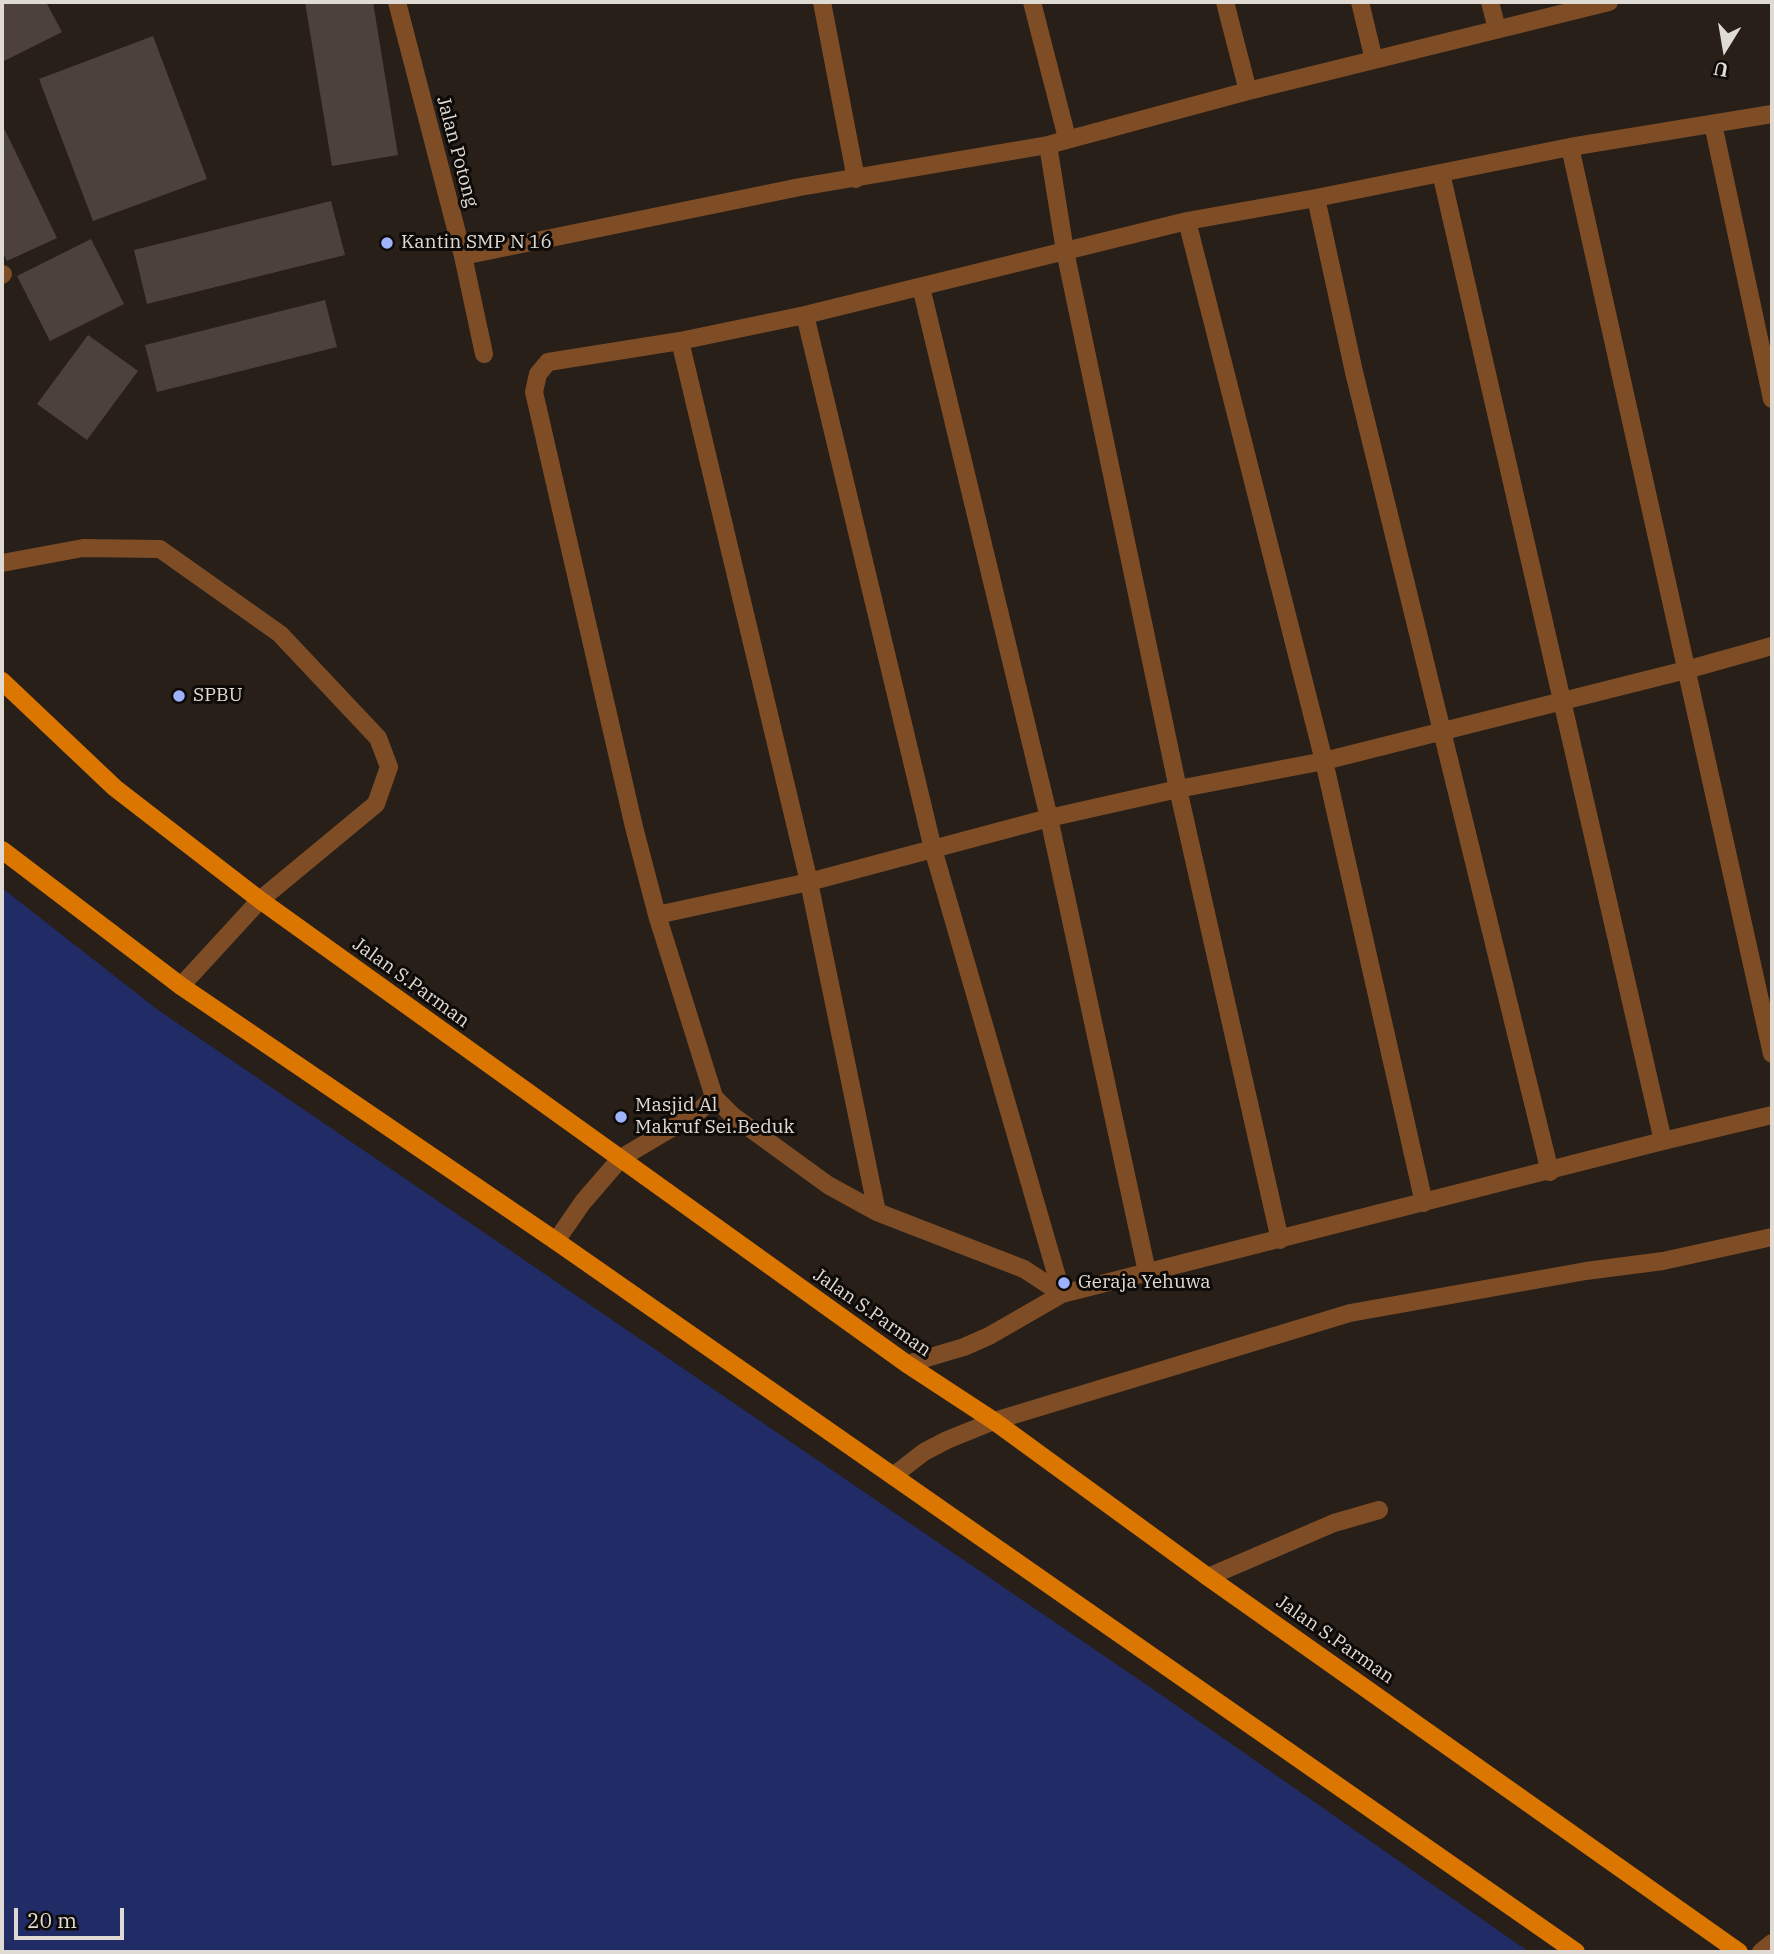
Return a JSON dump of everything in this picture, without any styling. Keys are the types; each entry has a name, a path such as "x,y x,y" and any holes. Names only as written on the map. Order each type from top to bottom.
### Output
{"main road":[{"name":"Jalan S.Parman","path":"2,681 115,788 260,900 907,1364 994,1421 1208,1577 1739,1952"},
{"path":"2,850 181,986 556,1241 1576,1952"}],"street":[{"name":"Jalan Potong","path":"397,2 463,256 484,354"},
{"path":"822,2 856,179"},
{"path":"1032,2 1067,138"},
{"path":"1226,2 1248,91"},
{"path":"1360,2 1374,60"},
{"path":"1490,2 1497,29"},
{"path":"463,256 800,187 1048,145 1248,91 1609,2"},
{"path":"1062,1294 1024,1269 877,1212 828,1185 733,1116 715,1097 657,915 631,813 534,392 538,374 548,362 680,341 805,315 1188,221 1570,147 1772,114"},
{"path":"1713,124 1772,399"},
{"path":"1048,145 1065,251 1178,789 1279,1240"},
{"path":"1570,147 1772,1054"},
{"path":"1441,173 1663,1141"},
{"path":"1316,198 1354,372 1550,1172"},
{"path":"1188,221 1324,761 1424,1203"},
{"path":"921,287 1049,818 1147,1272"},
{"path":"805,315 933,849 1062,1294"},
{"path":"680,341 809,882 877,1212"},
{"path":"2,563 83,548 160,549 280,634 378,738 389,767 376,804 260,900 181,986"},
{"path":"657,915 809,882 1049,818 1178,789 1324,761 1772,646"},
{"path":"556,1241 583,1202 621,1158 698,1113 715,1097"},
{"path":"907,1364 964,1347 989,1336 1062,1294 1772,1115"},
{"path":"893,1476 924,1452 994,1421 1350,1313 1586,1271 1662,1261 1772,1237"},
{"path":"1208,1577 1334,1523 1379,1510"},
{"path":"1761,1952 1772,1943"}],"shaded area":[{"path":"2,888 158,1010 1157,1692 1529,1952 2,1952"}],"building":[{"path":"2,2 46,2 62,32 2,62"},
{"path":"305,2 373,2 398,155 332,166"},
{"path":"153,36 207,179 93,221 39,79"},
{"path":"2,124 57,238 7,261 2,251"},
{"path":"331,201 345,255 147,304 134,250"},
{"path":"91,239 124,304 50,341 17,276"},
{"path":"325,300 337,347 157,392 145,345"},
{"path":"88,335 138,371 87,440 37,404"}],"place":[{"name":"Kantin SMP N 16","path":"387,243"},
{"name":"SPBU","path":"179,696"},
{"name":"Masjid Al Makruf Sei.Beduk","path":"621,1117"},
{"name":"Geraja Yehuwa","path":"1064,1283"}]}
